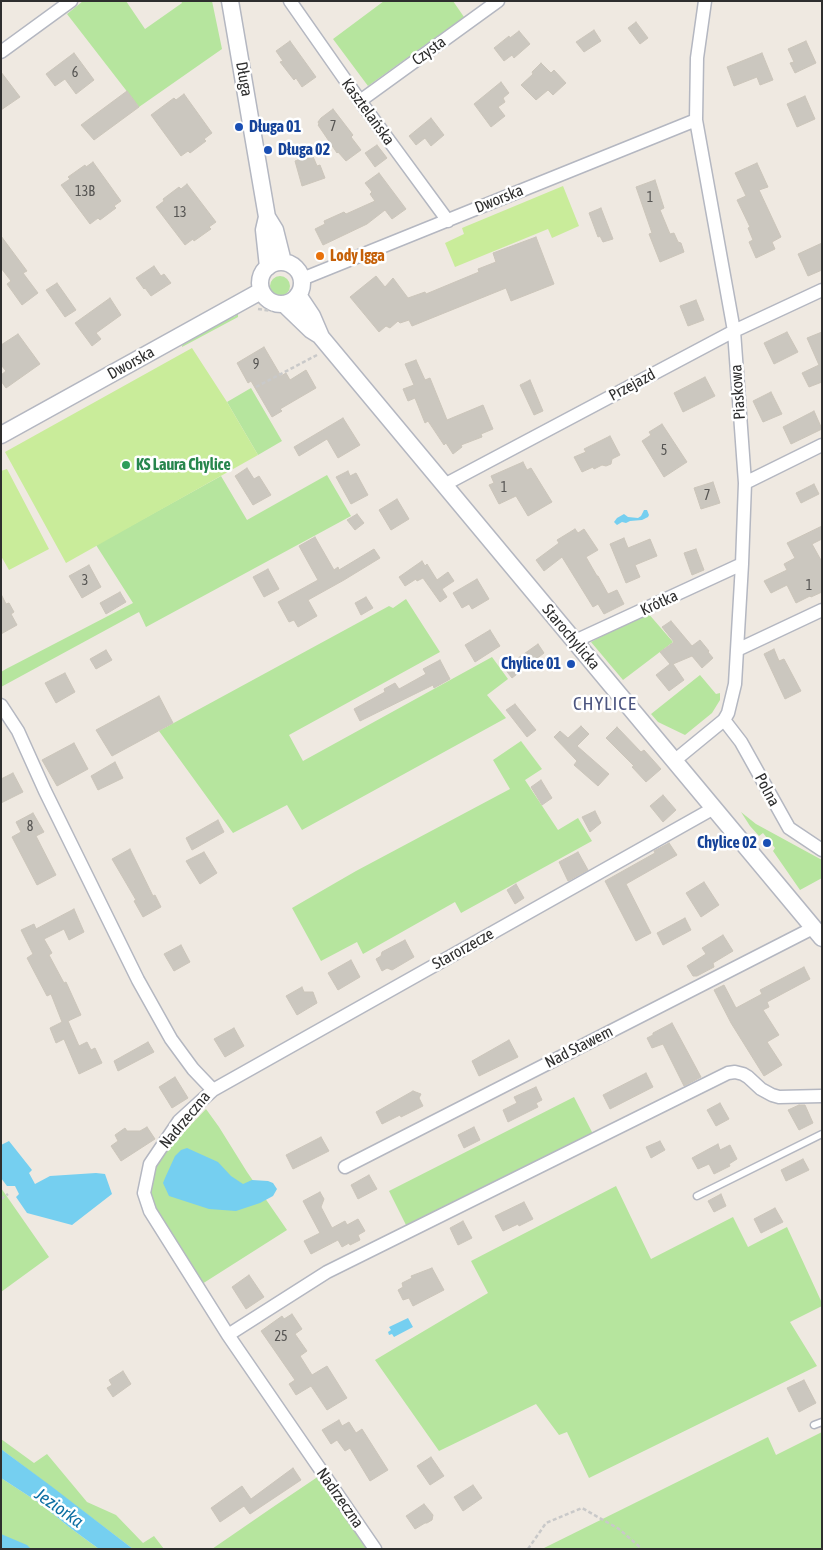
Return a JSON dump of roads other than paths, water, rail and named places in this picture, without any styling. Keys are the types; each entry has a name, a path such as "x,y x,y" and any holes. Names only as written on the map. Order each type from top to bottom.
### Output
{"street":[{"path":"1,52 71,1"},
{"name":"Długa","path":"230,1 267,216 264,230 275,265"},
{"name":"Kasztelańska","path":"290,1 360,101 448,220"},
{"name":"Czysta","path":"360,101 498,1"},
{"name":"Piaskowa","path":"674,761 724,720 734,694 742,564 745,483 734,331 696,120 698,58 706,1"},
{"name":"Dworska","path":"302,279 696,120"},
{"path":"275,265 292,265 297,269 302,279 302,286 298,295 291,302 284,304 270,302 264,297 261,290 260,278 275,265"},
{"name":"Dworska","path":"1,435 261,290"},
{"name":"Przejazd","path":"444,485 734,331 822,290"},
{"name":"Starochylicka","path":"298,295 312,316 321,336 818,933"},
{"name":"Starochylicka","path":"284,304 311,330 321,336"},
{"path":"745,483 822,445"},
{"name":"Krótka","path":"575,641 742,564"},
{"path":"737,650 822,610"},
{"name":"Nadrzeczna","path":"1,704 18,731 45,791 138,980 171,1039 192,1069 213,1090 180,1121 150,1164 144,1193 150,1211 228,1335 375,1549"},
{"name":"Polna","path":"724,720 741,742 789,828 822,850"},
{"name":"Starorzecze","path":"213,1090 714,808"},
{"name":"Nad Stawem","path":"344,1167 818,933"},
{"path":"228,1335 327,1272 728,1073 743,1074 761,1089 780,1098 822,1096"}],"lane":[{"path":"696,1196 822,1134"},
{"path":"814,1425 822,1422"}],"water":[{"path":"644,510 647,510 649,515 642,520 622,522 617,525 614,522 624,514 628,517 638,518"},
{"path":"9,1141 32,1170 29,1173 35,1184 50,1176 105,1174 112,1194 72,1225 27,1213 16,1197 19,1194 15,1186 7,1186 1,1178 1,1145"},
{"path":"187,1148 218,1162 231,1176 243,1184 252,1180 268,1181 273,1183 277,1189 273,1196 260,1203 236,1211 209,1209 169,1196 163,1183 175,1156 181,1150"},
{"path":"408,1318 413,1327 394,1337 392,1334 389,1335 388,1332 391,1330 389,1327"},
{"name":"Jeziorka","path":"1,1449 133,1549 99,1549 41,1504 1,1478"},
{"path":"1,1534 27,1545 31,1549 1,1549"}],"place":[{"name":"Długa 01","path":"239,127"},
{"name":"Długa 02","path":"268,150"},
{"name":"Lody Igga","path":"320,256"},
{"name":"KS Laura Chylice","path":"126,465"},
{"name":"Chylice 01","path":"571,664"},
{"name":"Chylice 02","path":"767,843"}],"district":[{"name":"CHYLICE","path":"605,704"}]}
